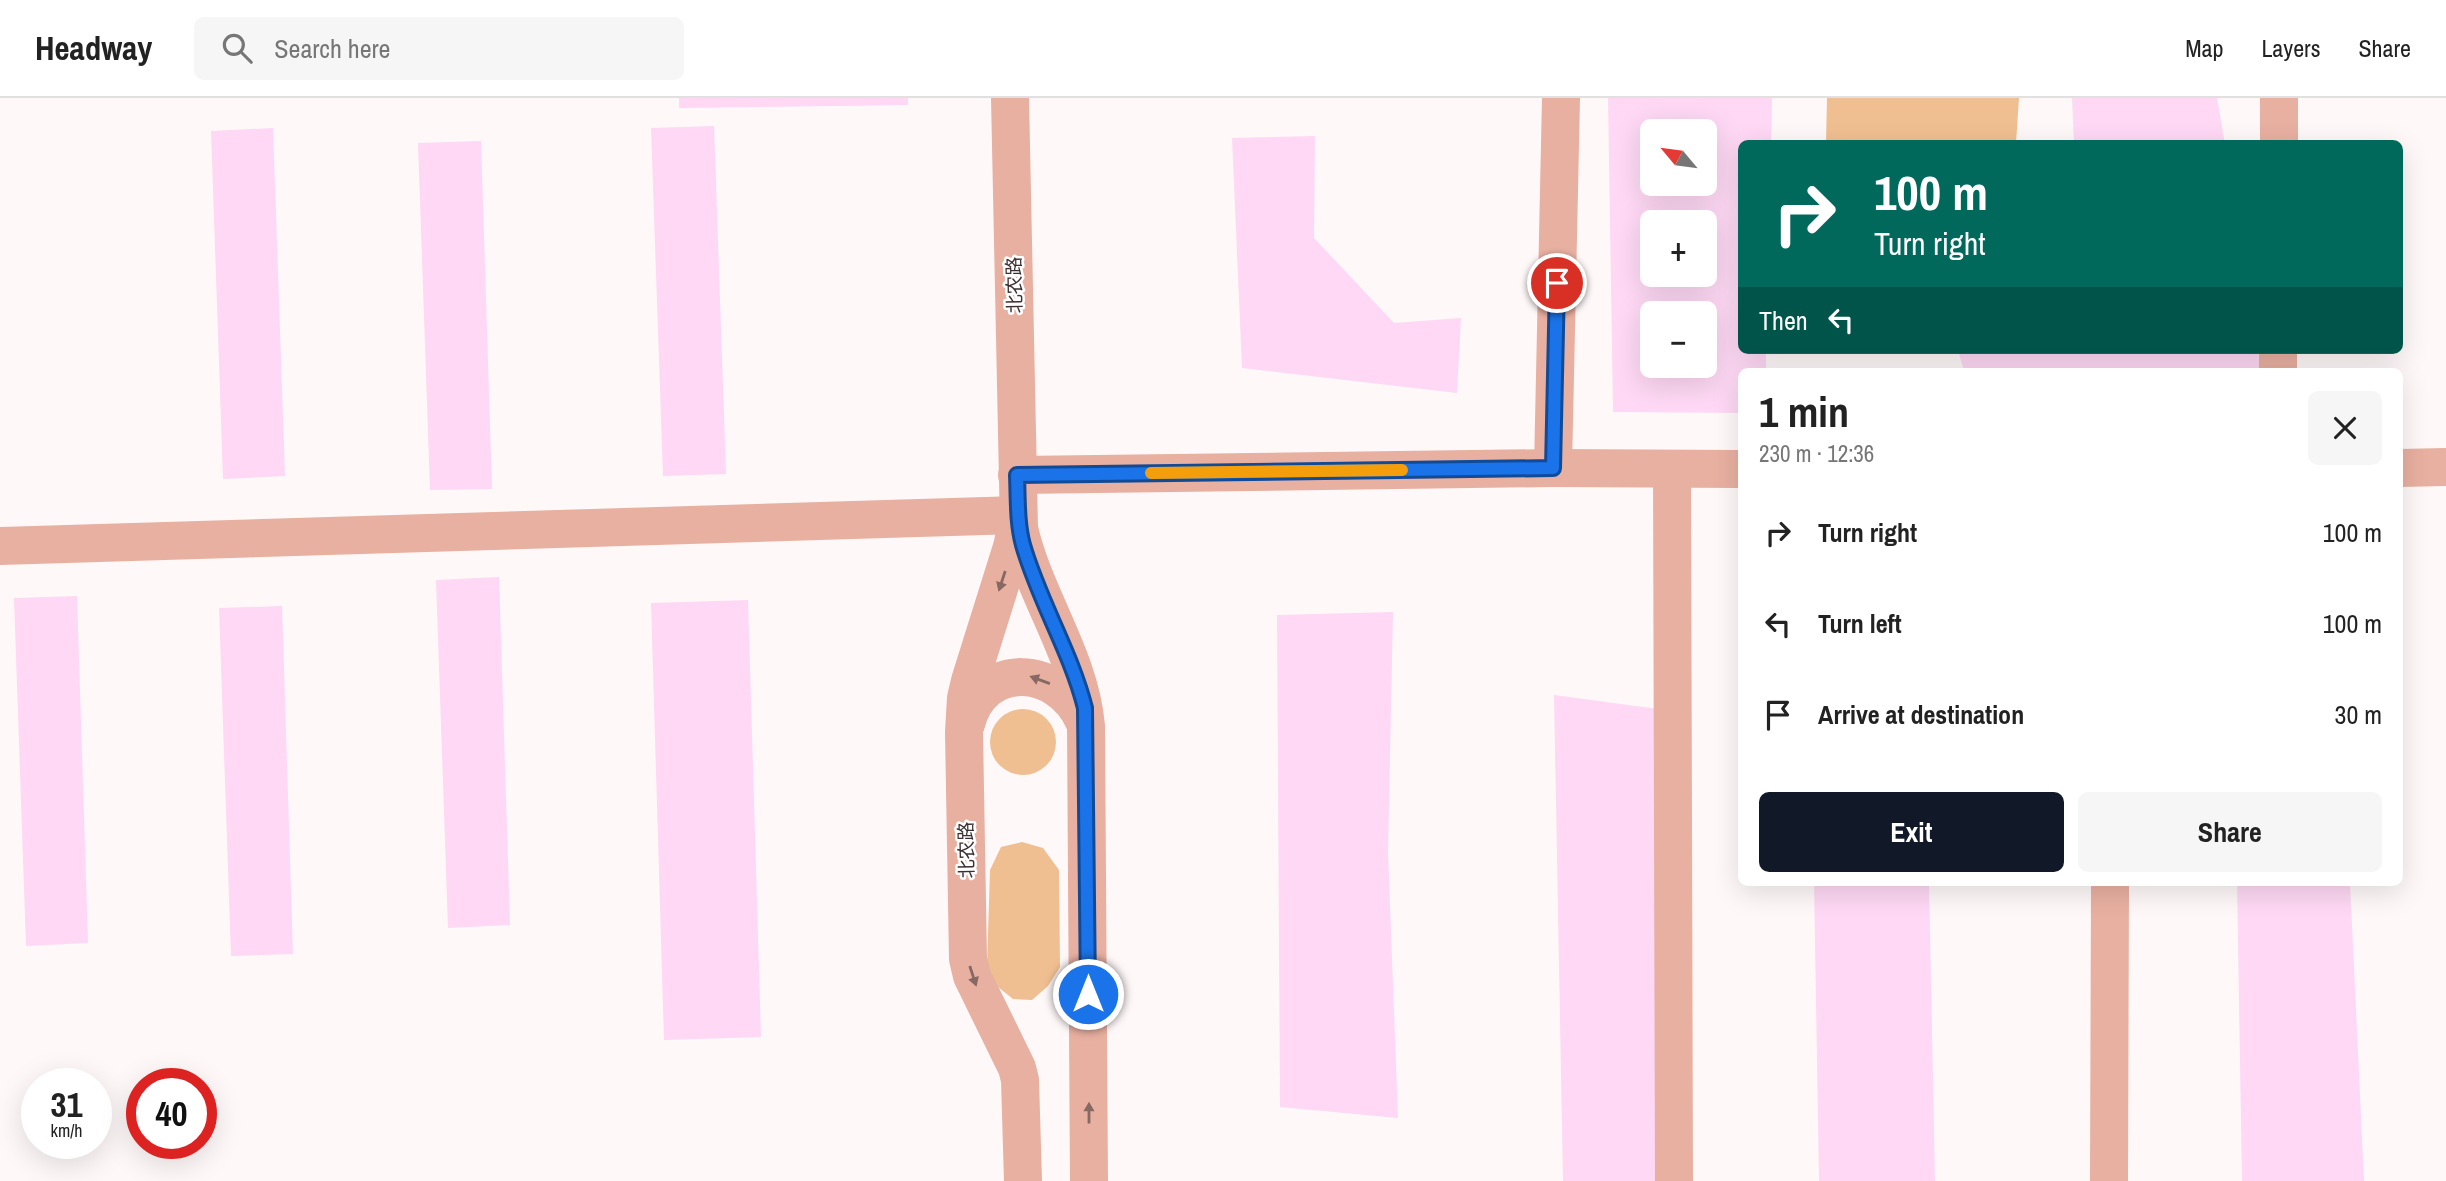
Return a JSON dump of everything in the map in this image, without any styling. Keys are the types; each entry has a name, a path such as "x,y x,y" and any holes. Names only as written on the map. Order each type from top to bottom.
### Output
{"street":[{"name":"北农路","path":"1010,98 1018,515 1028,561 1076,677 1085,708 1089,1181"},
{"path":"1553,468 1561,98"},
{"path":"2279,140 2280,98"},
{"path":"2403,468 2446,467"},
{"path":"1017,475 1553,468 1738,469"},
{"path":"1672,469 1674,1181"},
{"name":"北农路","path":"1018,515 1012,547 968,690 964,732 968,959 972,976 1017,1068 1020,1080 1023,1181"},
{"path":"0,546 1018,515"},
{"path":"964,732 972,708 987,691 1006,680 1027,676 1041,680 1068,695 1078,707 1086,726"},
{"path":"2109,1181 2110,886"}],"shaded area":[{"path":"1827,98 2019,98 2016,140 1826,140"},
{"path":"1029,709 1047,718 1054,729 1054,755 1047,766 1036,773 1017,775 999,766 992,755 990,736 999,718 1010,711"},
{"path":"1022,842 1043,848 1059,870 1060,967 1048,986 1032,1000 1013,999 998,987 987,967 990,870 1001,847"}],"building":[{"path":"679,98 908,98 908,105 679,108"},
{"path":"1608,98 1772,98 1771,140 1738,140 1738,354 1766,354 1766,368 1738,368 1738,413 1613,412"},
{"path":"2072,98 2217,98 2224,140 2074,140"},
{"path":"714,126 726,474 663,476 651,128"},
{"path":"273,128 285,476 223,479 211,131"},
{"path":"1315,136 1314,238 1394,323 1461,318 1457,393 1242,368 1232,138"},
{"path":"481,141 492,489 430,490 418,143"},
{"path":"1959,354 2259,354 2261,368 1963,368"},
{"path":"499,577 510,925 448,928 436,580"},
{"path":"77,596 88,943 26,946 14,598"},
{"path":"748,600 761,1037 664,1040 651,603"},
{"path":"282,606 293,954 231,956 219,608"},
{"path":"1393,612 1388,852 1398,1118 1280,1107 1277,615"},
{"path":"1554,695 1673,711 1674,1181 1563,1181"},
{"path":"1814,886 1929,886 1935,1181 1819,1181"},
{"path":"2237,886 2350,886 2364,1181 2242,1181"}],"slow traffic":[{"path":"1151,473 1402,470"}],"route":[{"path":"1088,994 1085,708 1076,677 1023,544 1019,528 1017,475 1553,468 1557,283"}]}
